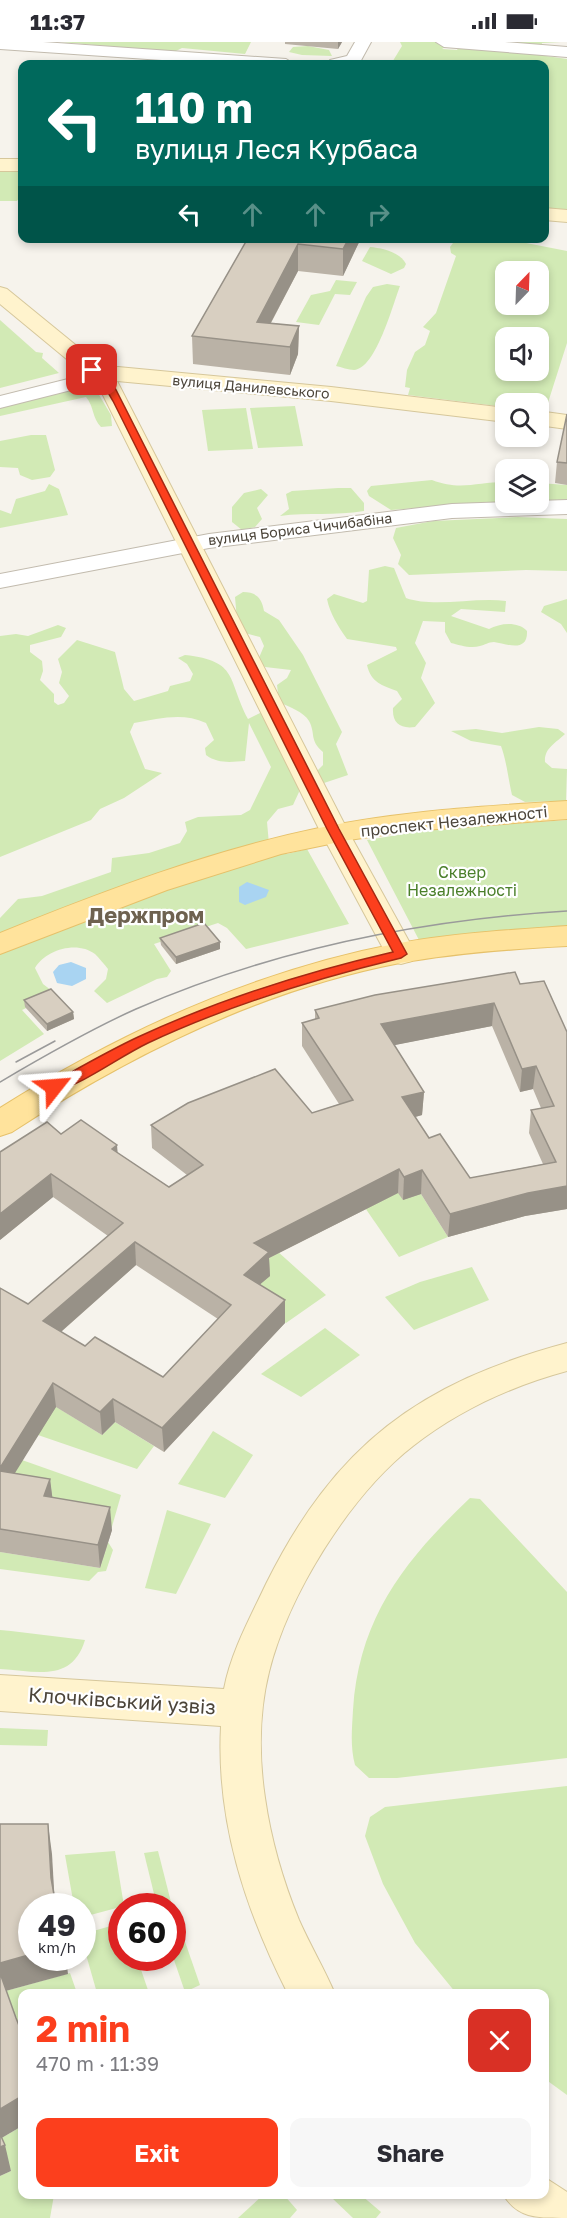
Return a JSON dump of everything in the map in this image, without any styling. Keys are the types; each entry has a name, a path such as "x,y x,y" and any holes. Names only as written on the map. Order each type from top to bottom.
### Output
{"main road":[{"name":"проспект Незалежності","path":"0,944 114,897 225,861 335,834 513,813 567,810"},
{"path":"0,1124 54,1087 143,1040 213,1010 319,974 401,954 493,940 567,936"}],"street":[{"path":"353,60 363,42"},
{"path":"444,42 567,52"},
{"path":"0,44 229,60"},
{"path":"0,165 18,165"},
{"path":"549,214 567,216"},
{"path":"0,293 107,382 335,834 401,954"},
{"name":"вулиця Данилевського","path":"0,402 118,374 495,414"},
{"path":"549,420 567,422"},
{"name":"вулиця Бориса Чичибабіна","path":"0,581 190,543 452,511 567,507"},
{"path":"309,1989 287,1947 264,1886 246,1817 242,1762 244,1709 246,1684 253,1658 306,1544 355,1477 399,1436 444,1407 494,1380 567,1358"},
{"name":"Клочківський узвіз","path":"0,1693 244,1709"},
{"path":"534,2199 562,2218"}],"green space":[{"path":"61,42 251,42 245,54 182,48 174,52"},
{"path":"400,42 446,42 447,46 442,49 457,50 462,42 561,42 542,43 539,55 567,59 567,212 549,212 549,60 393,60 402,46"},
{"path":"308,46 329,50 332,56 289,52 293,47"},
{"path":"0,167 18,168 18,200 0,201"},
{"path":"453,243 526,243 567,251 567,343 549,399 549,393 495,393 495,406 408,395 410,388 405,387 407,370 415,352 425,345 430,331 423,327 436,313 456,256 451,253 450,247"},
{"path":"370,247 400,256 406,264 404,268 391,274 362,261"},
{"path":"336,280 357,282 350,295 335,294 319,325 296,322 311,295 330,291"},
{"path":"387,284 400,286 376,348 362,367 354,370 336,366 366,297 373,287"},
{"path":"0,320 36,352 43,353 42,358 59,373 0,388"},
{"path":"78,386 95,388 111,415 112,426 101,427 86,397 0,416 0,406"},
{"path":"295,406 303,446 258,448 250,408"},
{"path":"246,408 253,449 208,451 202,410"},
{"path":"31,435 46,435 55,470 50,477 32,480 20,475 18,468 0,467 0,441"},
{"path":"432,480 451,485 495,483 495,506 443,506 391,510 369,496 367,491 371,486"},
{"path":"49,484 59,489 68,515 0,528 0,510 11,514 16,499 45,491"},
{"path":"549,484 567,485 567,506 549,506"},
{"path":"351,488 364,503 364,511 280,516 289,509 286,494 292,491"},
{"path":"261,489 268,495 257,508 262,519 255,527 242,530 232,522 232,507 244,493"},
{"path":"518,517 567,519 567,571 526,570 409,575 398,564 401,555 393,538 396,528 433,521"},
{"path":"385,566 394,568 406,598 429,602 506,601 505,612 461,609 451,616 489,629 509,624 527,631 524,642 520,645 490,642 469,647 451,643 445,632 445,622 423,621 415,643 426,663 421,678 435,703 415,727 402,726 396,722 393,708 402,699 397,691 374,680 367,665 397,650 396,647 347,639 332,615 327,599 334,594 363,603 367,601 369,570"},
{"path":"243,592 258,597 264,611 279,620 303,655 342,732 336,744 348,775 321,784 315,773 323,765 323,752 314,740 309,721 300,712 279,702 277,685 287,678 291,670 265,667 258,660 264,646 260,637 241,632 237,620 235,597"},
{"path":"567,599 567,633 561,624 541,612 544,606"},
{"path":"58,625 66,628 61,637 30,645 30,652 42,661 43,671 40,680 54,694 54,702 58,705 64,703 69,696 59,683 62,672 58,659 77,640 115,652 124,689 134,701 168,691 170,686 190,681 193,674 187,664 178,658 185,655 215,662 229,674 248,719 264,711 297,777 299,792 293,805 278,809 267,822 269,844 87,913 284,852 287,854 307,849 349,924 246,949 227,928 218,923 154,944 171,971 167,977 157,979 107,1003 94,991 106,979 108,969 95,954 79,948 54,952 46,956 35,968 43,984 56,994 22,1010 44,1034 0,1061 0,918 18,899 42,896 111,872 112,858 149,853 180,843 187,831 185,822 198,817 241,815 250,810 271,767 249,723 245,761 230,762 215,760 206,755 205,748 214,740 206,723 179,717 134,723 130,732 145,769 162,773 124,798 100,809 91,820 0,857 0,636 16,634 28,636"},
{"path":"539,727 558,729 565,734 546,753 545,762 552,768 567,769 566,801 525,802 512,795 501,746 471,741 451,731 476,729 502,733"},
{"name":"Сквер Незалежності","path":"567,820 567,927 419,940 367,840 429,830"},
{"path":"350,1186 421,1194 448,1237 399,1257"},
{"path":"246,1223 326,1295 286,1323 244,1298 269,1276"},
{"path":"472,1267 489,1300 414,1330 385,1297 420,1282"},
{"path":"325,1328 360,1355 301,1397 261,1374"},
{"path":"45,1400 102,1435 115,1422 154,1446 137,1469 38,1435"},
{"path":"213,1431 253,1455 225,1498 178,1484"},
{"path":"22,1460 121,1495 111,1530 0,1476"},
{"path":"470,1498 480,1499 567,1592 567,1758 397,1778 369,1778 355,1765 352,1744 357,1677 365,1646 389,1592 406,1568 425,1544"},
{"path":"167,1510 211,1524 176,1594 145,1588"},
{"path":"108,1542 113,1550 106,1571 98,1572 89,1581 0,1569 0,1552 100,1568"},
{"path":"0,1630 85,1640 79,1654 62,1669 39,1672 0,1669"},
{"path":"0,1728 48,1730 47,1746 0,1745"},
{"path":"567,1786 567,2095 549,2082 549,1989 453,1989 415,1943 383,1884 365,1836 370,1817 385,1807"},
{"path":"115,1851 122,1893 108,1893 108,1910 96,1914 96,1893 72,1893 65,1855"},
{"path":"158,1851 169,1893 154,1893 144,1853"},
{"path":"108,1927 108,1971 141,1971 148,1989 96,1989 91,1971 96,1971 96,1930"},
{"path":"186,1945 200,1985 191,1989 184,1989 178,1971 186,1971"},
{"path":"70,1973 76,1989 18,1989 18,2038 2,1992"},
{"path":"18,2128 18,2199 53,2199 50,2218 0,2218 0,2176 11,2171 0,2139"},
{"path":"259,2199 287,2199 297,2210 290,2218 238,2218"},
{"path":"333,2199 366,2199 381,2212 376,2218 353,2218"}],"water":[{"path":"247,882 269,890 266,897 245,905 239,902 239,887"},
{"path":"71,962 86,968 86,979 72,986 57,983 53,972 59,965"}],"building":[{"path":"245,243 346,243 343,249 298,244 257,322 299,326 290,347 192,336"},
{"path":"567,414 567,463 557,462"},
{"path":"204,923 220,942 176,957 160,938"},
{"path":"515,972 520,984 544,981 567,1032 567,1186 528,1193 450,1214 422,1170 404,1177 399,1169 254,1243 269,1252 244,1275 285,1300 162,1428 113,1399 100,1412 53,1383 0,1468 0,1288 28,1304 123,1223 51,1174 0,1214 0,1152 47,1122 61,1134 81,1120 117,1145 112,1149 169,1187 203,1165 151,1125 188,1103 275,1069 312,1113 353,1100 302,1023 319,1018 315,1010 375,995","holes":["494,1003 522,1069 536,1066 554,1106 531,1110 556,1162 470,1178 440,1134 429,1138 402,1097 424,1092 381,1024","135,1242 231,1305 163,1377 95,1337 85,1346 43,1321"]},
{"path":"51,989 73,1012 47,1024 24,1000"},
{"path":"0,1471 50,1479 44,1496 110,1507 98,1545 0,1529"},
{"path":"0,1824 48,1824 54,1893 18,1893 18,1958 0,1963"},
{"path":"0,1973 18,2023 18,2098 0,2109"},
{"path":"0,2134 5,2145 0,2147"}],"tram line":[{"path":"0,1082 136,1009 187,988 293,954 401,930 512,915 567,911"},
{"path":"16,1062 55,1041"}],"district":[{"name":"Держпром","path":"146,915"}],"route":[{"path":"54,1087 143,1040 224,1006 319,974 401,954 333,829 107,382 92,370"}]}
